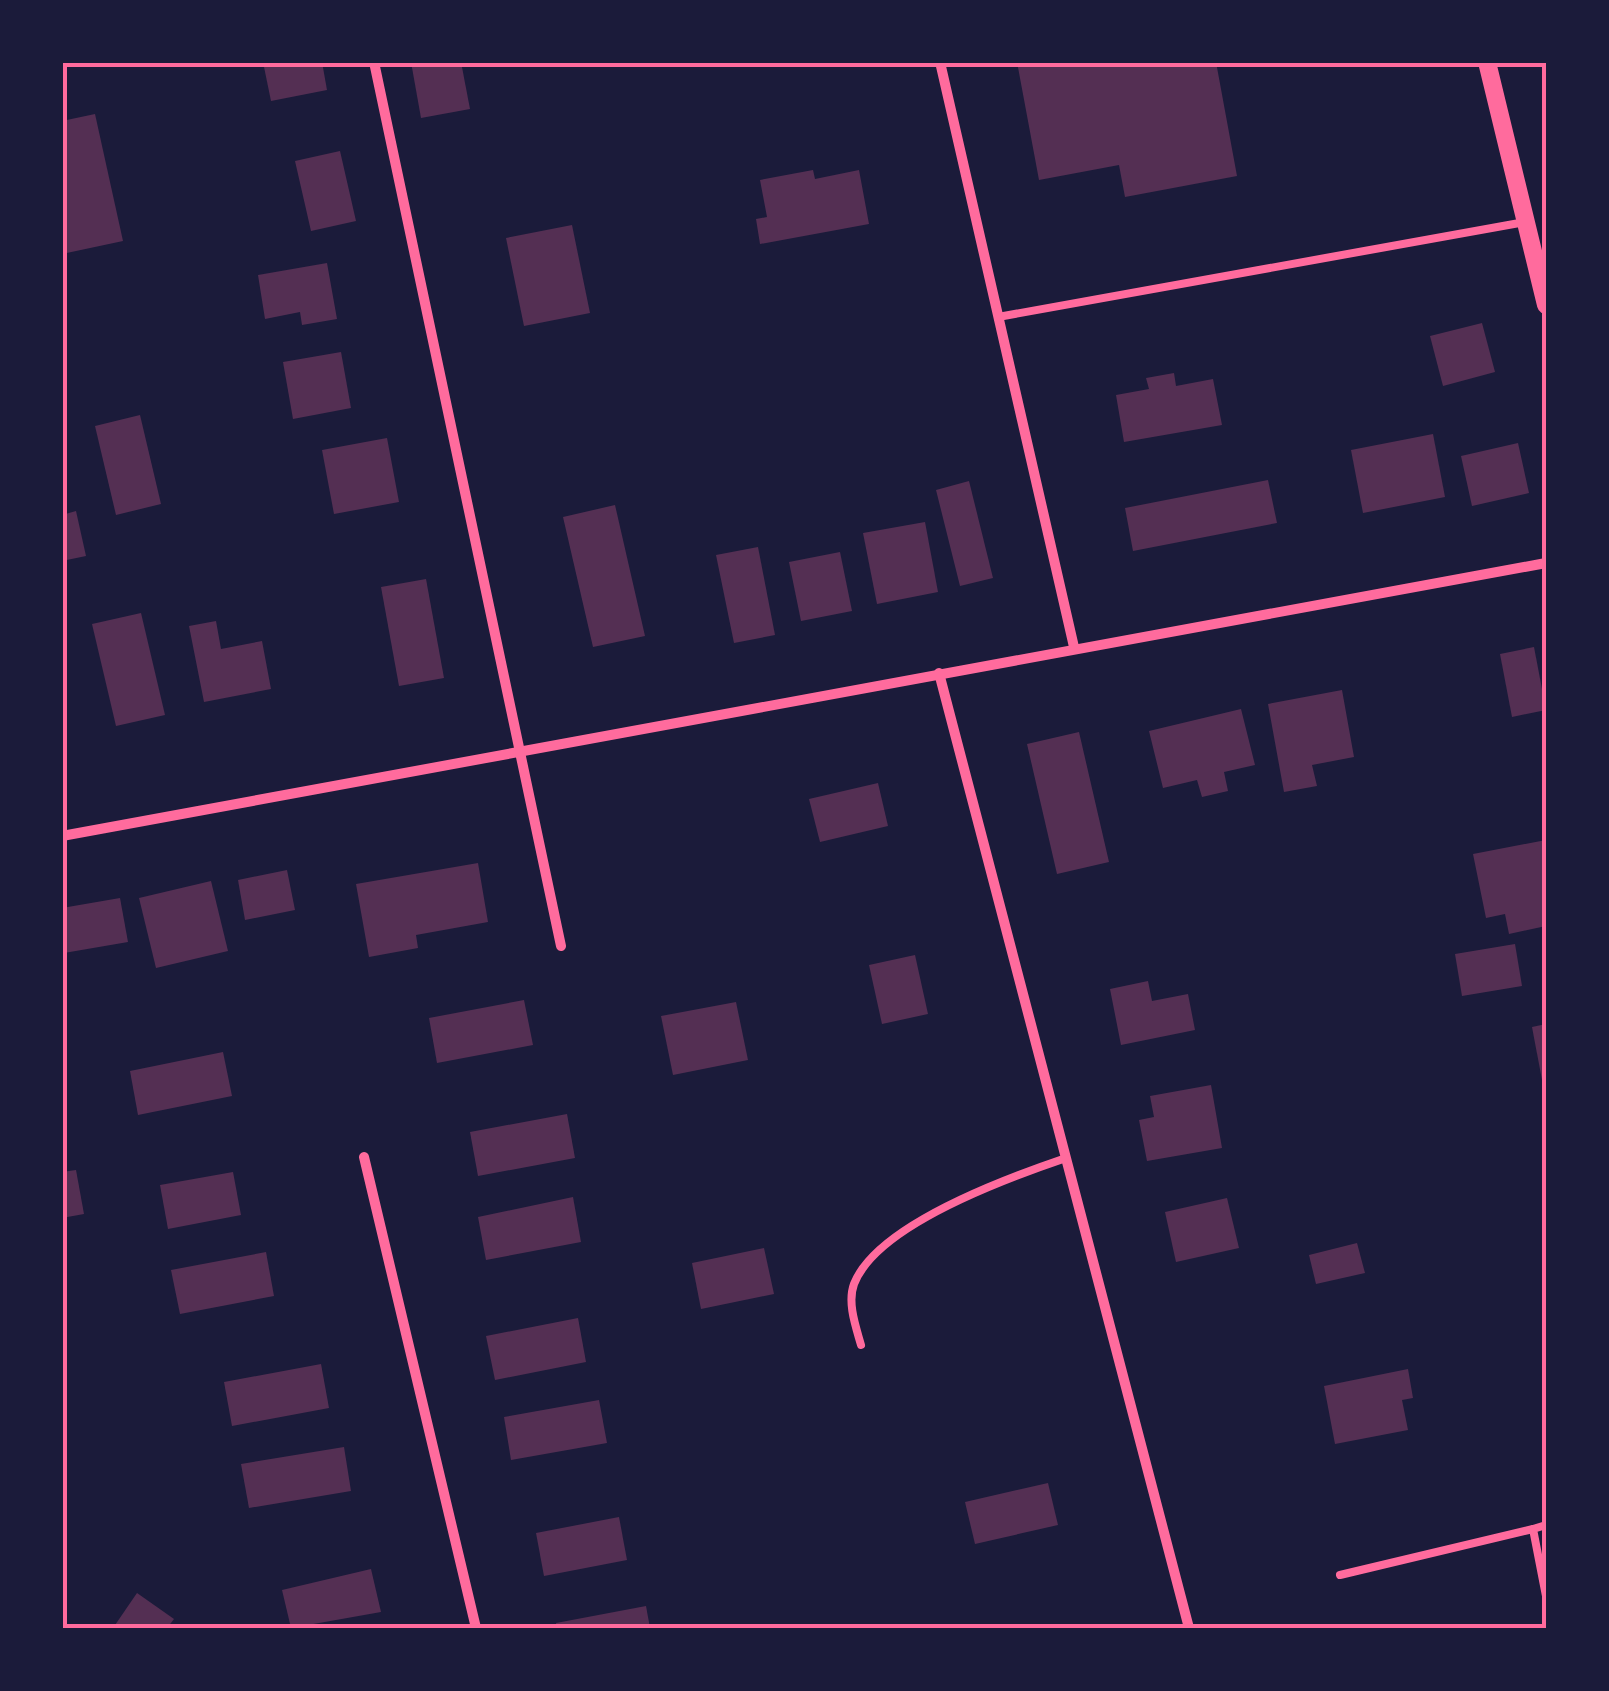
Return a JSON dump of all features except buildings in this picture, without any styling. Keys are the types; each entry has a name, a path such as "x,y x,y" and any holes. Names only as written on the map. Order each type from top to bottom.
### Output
{"street":[{"path":"374,62 561,946"},
{"path":"940,62 1074,648"},
{"path":"1487,62 1546,306"},
{"path":"62,836 1546,563"},
{"path":"939,673 1189,1628"},
{"path":"364,1157 476,1628"}],"lane":[{"path":"998,316 1526,222"},
{"path":"861,1346 852,1312 854,1286 866,1266 905,1233 977,1189 1066,1158"},
{"path":"1340,1575 1546,1525"},
{"path":"1533,1528 1546,1596"}]}
